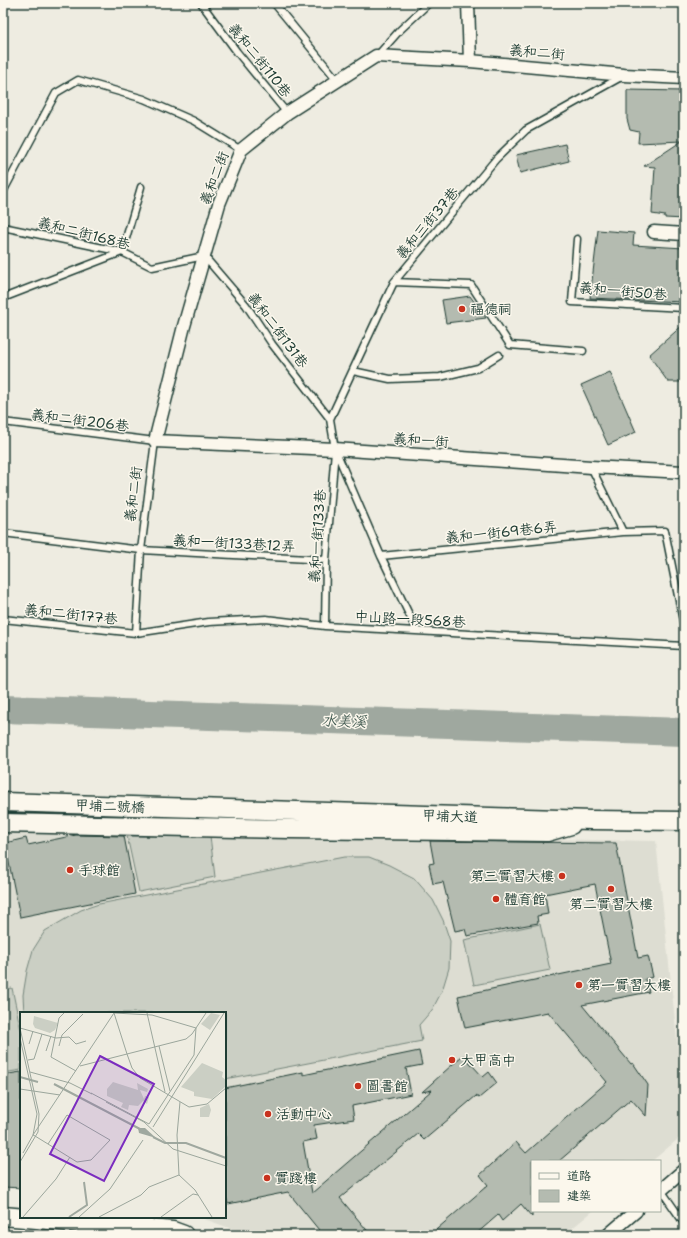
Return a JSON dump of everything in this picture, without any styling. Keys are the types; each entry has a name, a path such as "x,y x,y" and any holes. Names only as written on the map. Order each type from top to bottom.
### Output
{"street":[{"path":"468,3 470,61"},
{"name":"義和二街","path":"155,441 184,326 219,204 241,150 287,113 376,56 470,61 624,75 684,78"},
{"path":"654,232 684,234"},
{"name":"義和一街","path":"155,441 335,449 684,472"},
{"name":"甲埔二號橋","path":"3,802 217,809"},
{"name":"甲埔大道","path":"217,809 591,820 684,821"},
{"path":"3,822 290,829 547,832 591,820"},
{"path":"661,1189 684,1170"},
{"path":"608,1235 635,1212"},
{"path":"3,1216 20,1218"},
{"path":"22,1218 176,1234"}],"lane":[{"name":"義和二街110巷","path":"201,3 237,52 287,113"},
{"path":"274,3 338,81"},
{"path":"376,56 400,30 429,3"},
{"name":"義和三街37巷","path":"330,419 394,282 496,159 526,130 624,75"},
{"path":"3,192 56,93 78,80 144,98 194,121 241,150"},
{"path":"3,298 122,252 141,186"},
{"name":"義和二街168巷","path":"3,227 122,252 152,267 204,256"},
{"name":"義和一街50巷","path":"577,239 572,302 684,308"},
{"name":"義和二街131巷","path":"204,256 246,305 272,344 330,419"},
{"path":"394,282 471,285 510,344 583,351"},
{"path":"353,371 390,379 440,377 478,368 499,355"},
{"path":"330,419 335,449 381,556 417,632"},
{"name":"義和二街206巷","path":"3,422 155,441"},
{"name":"義和二街","path":"136,633 141,550 155,441"},
{"name":"義和一街133巷","path":"324,626 326,560 335,449"},
{"path":"591,467 623,532"},
{"name":"義和一街69巷6弄","path":"381,556 623,532 665,531 684,626"},
{"name":"義和一街133巷12弄","path":"3,533 141,550 326,560"},
{"name":"義和二街177巷","path":"3,619 136,633"},
{"name":"中山路一段568巷","path":"136,633 209,622 266,619 324,626 684,646"},
{"path":"661,1191 684,1223"}],"shaded area":[{"name":"大甲高中","path":"3,830 656,841 684,1106 684,1134 653,1160 531,1160 531,1212 592,1212 564,1235 249,1235 202,1218 226,1218 226,1012 20,1012 20,1152 3,1151"},
{"path":"127,836 210,836 215,877 139,892"},
{"path":"344,857 369,857 389,865 414,878 433,900 443,920 450,941 449,968 442,991 432,1010 419,1025 422,1041 226,1079 226,1012 24,1012 23,995 27,971 33,950 45,931 81,910 99,904"},
{"path":"540,924 550,970 474,985 464,940"},
{"path":"12,988 20,1026 20,1070 3,1073 3,990"}],"building":[{"path":"627,90 684,91 684,219 665,218 665,216 652,214 655,167 644,166 682,141 638,143 639,132 630,130 627,119"},
{"path":"565,144 569,161 520,173 516,155"},
{"path":"598,230 634,233 633,245 684,248 684,302 590,298"},
{"name":"福德祠","path":"470,296 486,318 446,323 442,300"},
{"path":"684,324 684,382 668,382 649,355"},
{"path":"610,372 636,432 608,445 581,385"},
{"name":"手球館","path":"76,835 124,836 135,894 20,917 5,843 26,838 28,845"},
{"path":"430,841 616,843 638,958 648,956 653,977 645,979 649,992 582,1005 631,1064 633,1063 648,1085 646,1116 631,1099 560,1160 531,1160 532,1217 521,1204 502,1221 498,1215 475,1235 430,1235 488,1185 480,1175 516,1142 526,1153 607,1082 548,1012 465,1028 458,996 611,964 595,884 545,894 548,914 537,916 538,923 467,936 465,929 455,931 443,882 433,884 429,864 434,863"},
{"path":"419,1051 422,1065 406,1068 411,1094 352,1106 354,1119 314,1125 317,1139 303,1142 312,1193 432,1090 422,1092 463,1055 483,1077 489,1072 497,1083 479,1098 476,1096 424,1140 418,1134 340,1198 371,1235 323,1235 288,1192 228,1204 226,1196 226,1088 303,1072 303,1075"},
{"path":"20,1072 20,1188 3,1187 3,1075"}],"waterway":[{"name":"水美溪","path":"3,709 684,732"}],"place":[{"name":"福德祠","path":"462,309"},
{"name":"手球館","path":"70,870"},
{"name":"第三實習大樓","path":"562,876"},
{"name":"第二實習大樓","path":"611,889"},
{"name":"體育館","path":"496,899"},
{"name":"第一實習大樓","path":"579,985"},
{"name":"大甲高中","path":"452,1060"},
{"name":"圖書館","path":"358,1086"},
{"name":"活動中心","path":"268,1114"},
{"name":"實踐樓","path":"267,1178"}]}
